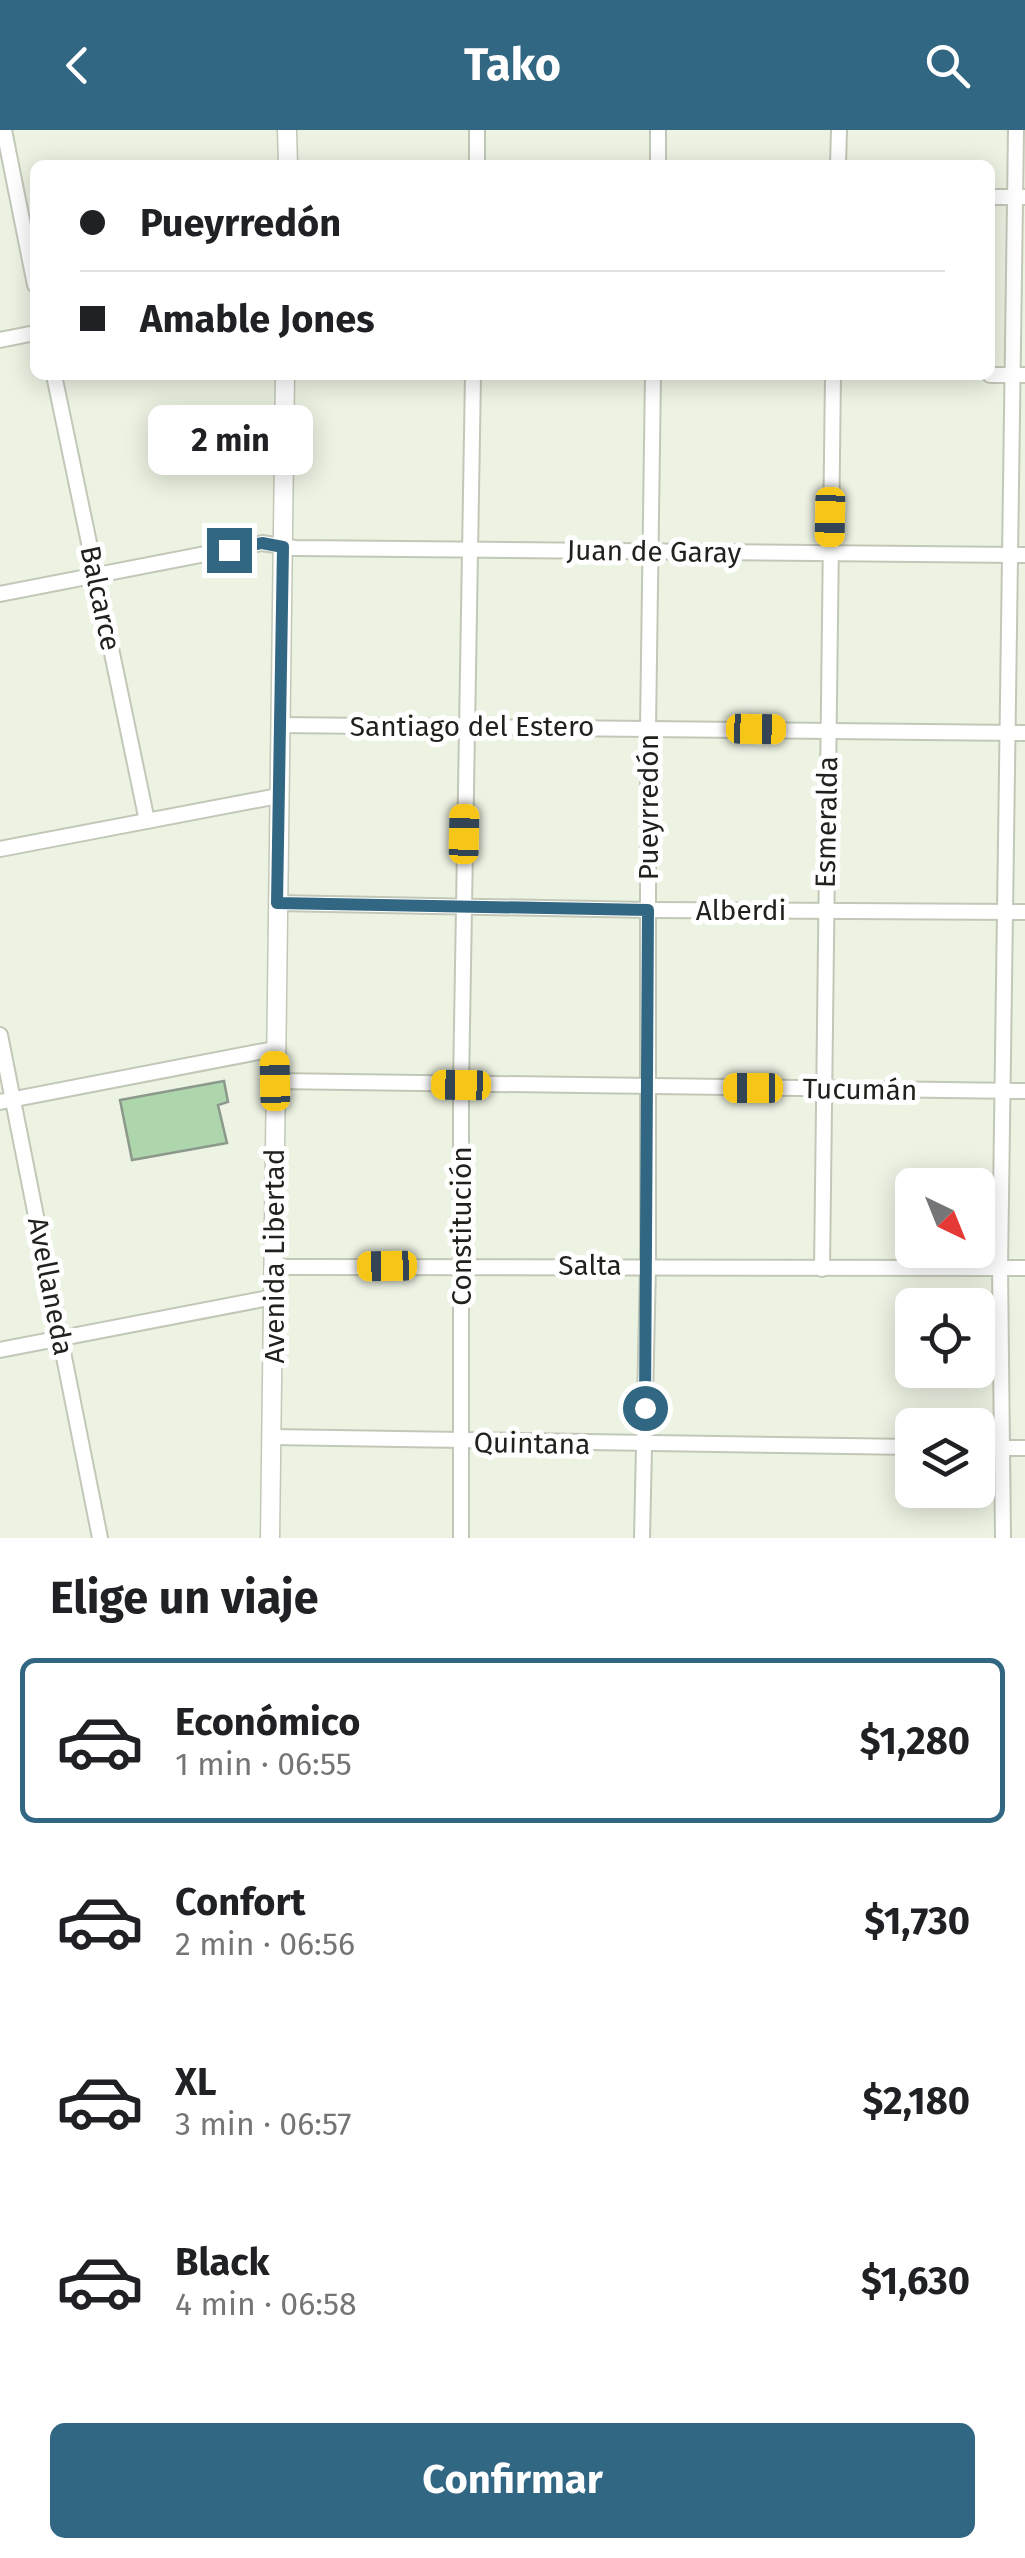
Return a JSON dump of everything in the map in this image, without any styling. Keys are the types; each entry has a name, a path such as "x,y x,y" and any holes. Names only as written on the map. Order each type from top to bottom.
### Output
{"main road":[{"path":"287,130 288,160"},
{"name":"Avenida Libertad","path":"270,1538 285,380"}],"street":[{"path":"4,130 30,260"},
{"path":"477,130 477,160"},
{"path":"658,130 658,160"},
{"path":"838,160 839,130"},
{"path":"1003,1538 1000,1268 1008,732 1018,555 1020,197 1016,130"},
{"path":"0,340 30,334"},
{"name":"Balcarce","path":"55,380 147,821"},
{"name":"Constitución","path":"461,1538 461,1085 473,380"},
{"name":"Pueyrredón","path":"642,1538 648,1266 648,728 653,380"},
{"name":"Esmeralda","path":"822,1269 833,380"},
{"name":"Juan de Garay","path":"0,594 262,543 283,547 1018,555"},
{"name":"Santiago del Estero","path":"280,725 1025,732"},
{"path":"0,849 278,796"},
{"name":"Alberdi","path":"277,903 1025,912"},
{"name":"Avellaneda","path":"0,1035 7,1101 62,1337 100,1538"},
{"path":"7,1101 274,1049"},
{"name":"Tucumán","path":"275,1081 1025,1091"},
{"name":"Salta","path":"276,1267 1025,1268"},
{"path":"0,1350 274,1298"},
{"name":"Quintana","path":"272,1437 895,1447"},
{"path":"995,1448 1025,1448"}],"building":[{"path":"224,1081 228,1102 218,1105 227,1143 132,1160 120,1100"}],"route":[{"path":"229,550 262,543 283,547 277,903 648,910 645,1408"}]}
